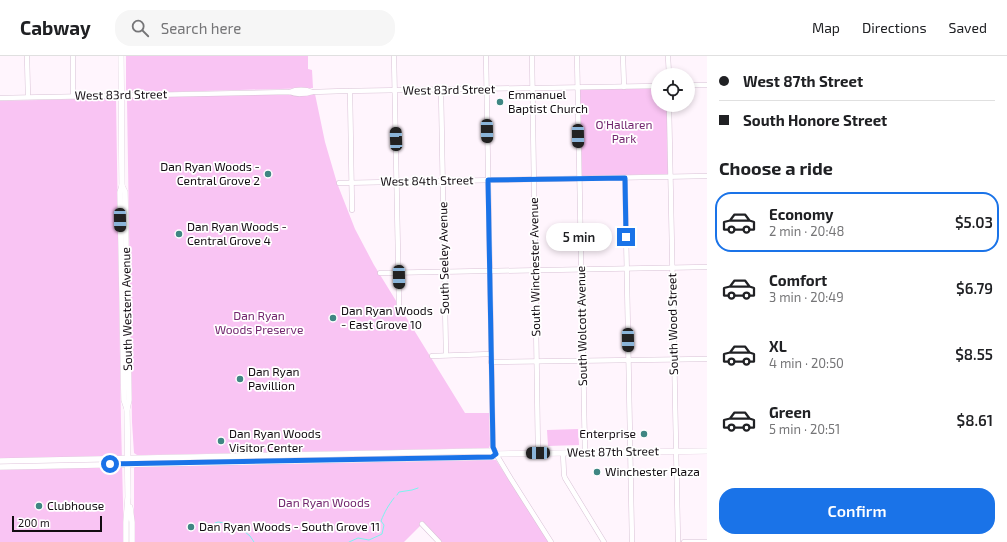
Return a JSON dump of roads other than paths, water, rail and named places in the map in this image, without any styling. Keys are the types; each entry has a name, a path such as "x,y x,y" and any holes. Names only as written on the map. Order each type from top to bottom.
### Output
{"main road":[{"name":"South Western Avenue","path":"121,56 122,186 125,192 129,400 127,409 128,497 126,542"},
{"name":"West 87th Street","path":"0,461 492,457 496,454 707,450"},
{"name":"West 87th Street","path":"0,467 128,461"},
{"name":"South Western Avenue","path":"128,497 132,522 132,542"}],"street":[{"path":"27,56 28,97"},
{"path":"73,56 73,96"},
{"path":"394,56 399,305"},
{"path":"486,56 493,447 551,542"},
{"name":"South Winchester Avenue","path":"532,56 538,453"},
{"name":"South Wolcott Avenue","path":"577,56 585,453"},
{"path":"623,56 624,87"},
{"path":"668,56 669,68"},
{"path":"695,86 707,85"},
{"name":"West 83rd Street","path":"0,98 290,92 294,90 308,90 312,92 651,86"},
{"name":"South Seeley Avenue","path":"441,90 446,355"},
{"path":"350,91 352,210"},
{"name":"South Wood Street","path":"669,112 678,542"},
{"name":"West 84th Street","path":"339,183 707,176"},
{"path":"625,178 632,542"},
{"path":"380,273 707,268"},
{"path":"432,356 491,354"},
{"path":"491,362 707,359"},
{"path":"563,453 565,478 604,542"},
{"path":"422,524 438,542"},
{"path":"684,542 707,542"}],"waterway":[{"path":"397,495 399,492 418,488"},
{"path":"349,542 358,538 369,540 382,534 384,525 381,521 394,498"},
{"path":"215,523 230,523 235,526 240,526 254,542"}],"place":[{"name":"Emmanuel Baptist Church","path":"500,102"},
{"name":"Dan Ryan Woods - Central Grove 2","path":"268,174"},
{"name":"Dan Ryan Woods - Central Grove 4","path":"179,234"},
{"name":"Dan Ryan Woods - East Grove 10","path":"333,318"},
{"name":"Dan Ryan Pavillion","path":"240,379"},
{"name":"Enterprise","path":"644,434"},
{"name":"Dan Ryan Woods Visitor Center","path":"221,441"},
{"name":"Winchester Plaza","path":"597,472"},
{"name":"Clubhouse","path":"39,506"},
{"name":"Dan Ryan Woods - South Grove 11","path":"191,527"}],"park label":[{"name":"O'Hallaren Park","path":"624,132"},
{"name":"Dan Ryan Woods Preserve","path":"259,323"},
{"name":"Dan Ryan Woods","path":"324,503"}]}
